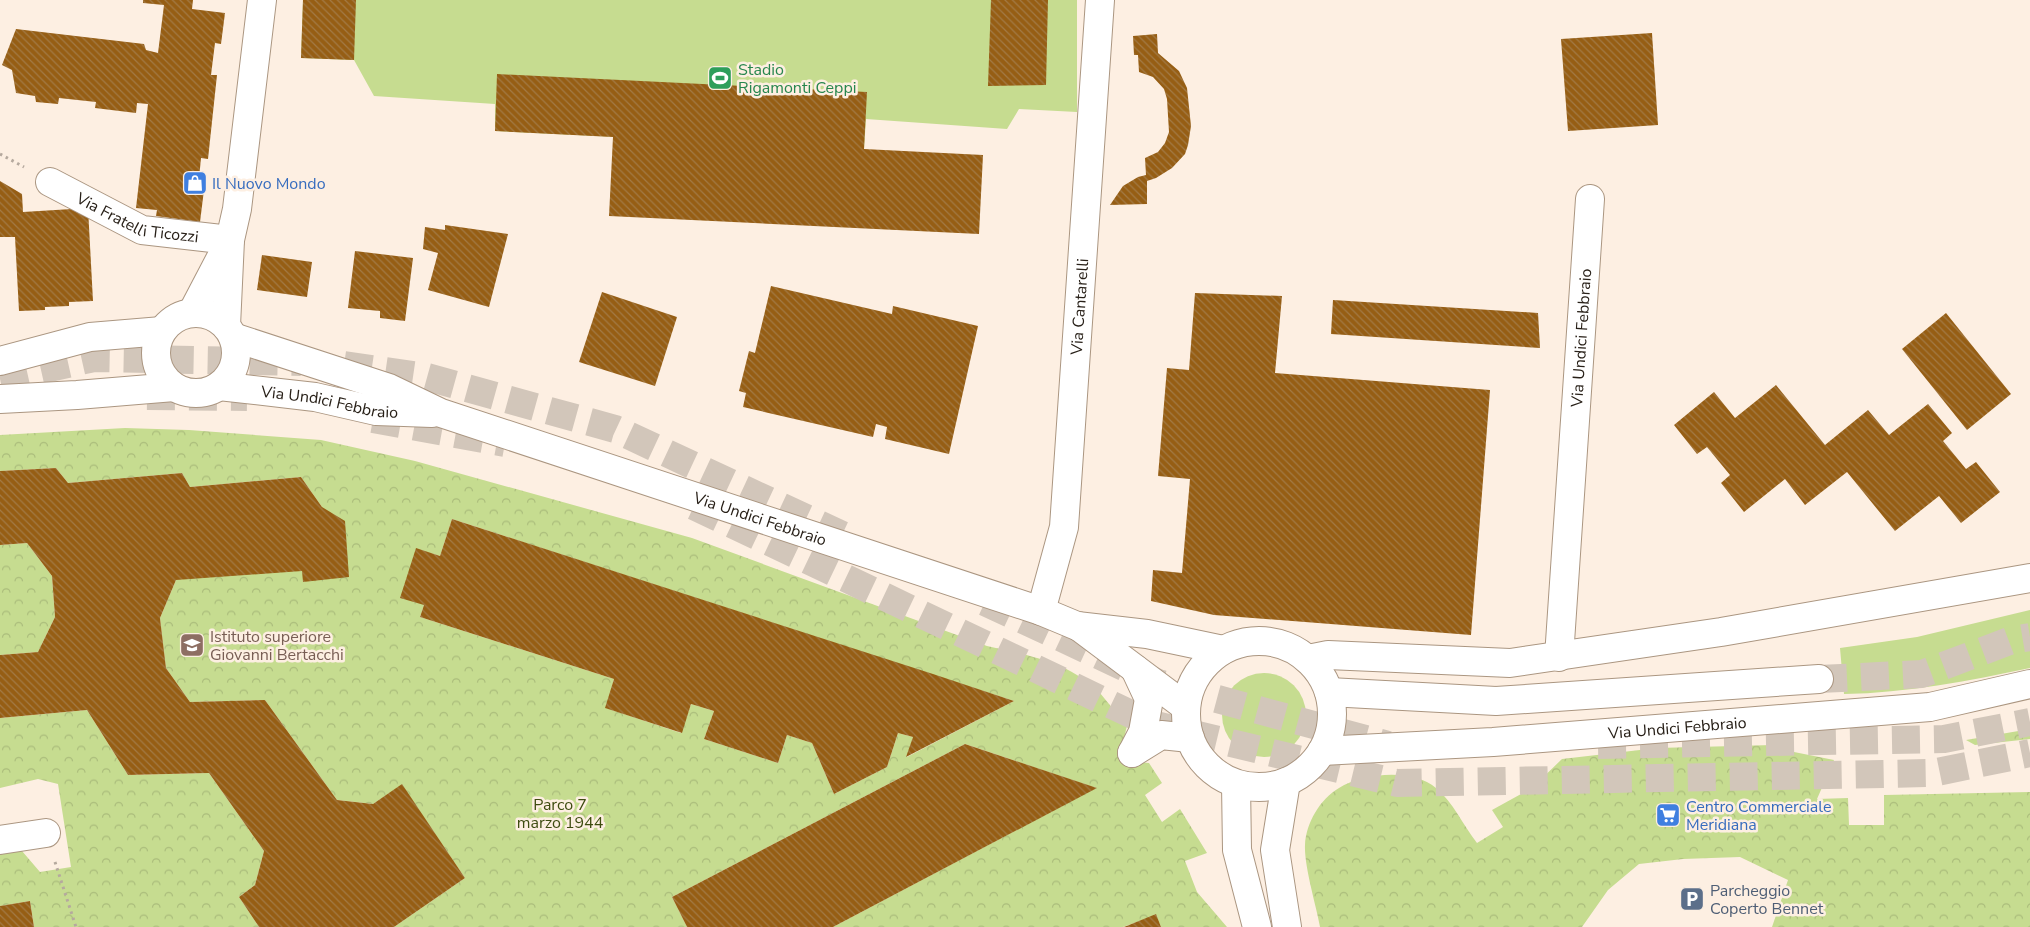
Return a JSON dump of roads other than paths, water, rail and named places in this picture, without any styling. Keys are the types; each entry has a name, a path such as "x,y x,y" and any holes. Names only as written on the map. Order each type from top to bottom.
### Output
{"main road":[{"path":"219,386 229,376 234,364 236,350 229,331 230,240 237,209 262,0"},
{"name":"Via Cantarelli","path":"1040,611 1064,527 1100,0"},
{"name":"Via Fratelli Ticozzi","path":"50,182 142,230 230,240"},
{"name":"Via Undici Febbraio","path":"1559,657 1590,199"},
{"path":"174,387 165,379 158,368 156,356 157,343 162,331 170,322 192,313 230,240"},
{"name":"Via Undici Febbraio","path":"192,313 205,313 216,318 229,331 389,388 441,413 1040,611 1077,626 1186,707"},
{"path":"0,361 90,337 162,331"},
{"name":"Via Undici Febbraio","path":"0,399 174,387 185,392 197,393 219,386 315,397 376,410 441,413"},
{"path":"1308,659 1328,655 1510,663 1721,632 2030,578"},
{"name":"Via Undici Febbraio","path":"1077,626 1147,634 1222,650"},
{"path":"1259,640 1272,641 1296,650 1308,659 1323,678 1329,692 1332,715 1331,727 1322,751 1306,770 1286,782 1261,787 1236,784 1223,778 1210,768 1194,749 1186,725 1186,707 1191,685 1205,664 1222,650 1240,643 1259,640"},
{"path":"1135,669 1148,699 1144,732 1132,753 1161,735 1190,738"},
{"path":"1329,692 1496,701 1819,679"},
{"name":"Via Undici Febbraio","path":"1322,751 1493,742 1930,707 2030,684"},
{"path":"1286,782 1276,850 1287,927"},
{"path":"1236,784 1237,850 1257,927"},
{"path":"0,840 46,833"}],"tunnel":[{"path":"0,379 94,358 301,362"},
{"path":"344,365 427,377 615,429 842,535"},
{"path":"147,396 247,397"},
{"path":"373,419 505,443"},
{"path":"694,506 1152,724 1397,783 1932,773 2030,753"},
{"path":"985,602 1158,683 1388,745"},
{"path":"1819,679 1922,674 2012,640 2030,637"},
{"path":"1598,745 1944,739 2030,722"}],"place":[{"name":"Stadio Rigamonti Ceppi","path":"720,78"},
{"name":"Il Nuovo Mondo","path":"195,183"},
{"name":"Istituto superiore Giovanni Bertacchi","path":"192,645"},
{"name":"Centro Commerciale Meridiana","path":"1668,815"},
{"name":"Parcheggio Coperto Bennet","path":"1692,899"}],"park label":[{"name":"Parco 7 marzo 1944","path":"560,813"}]}
